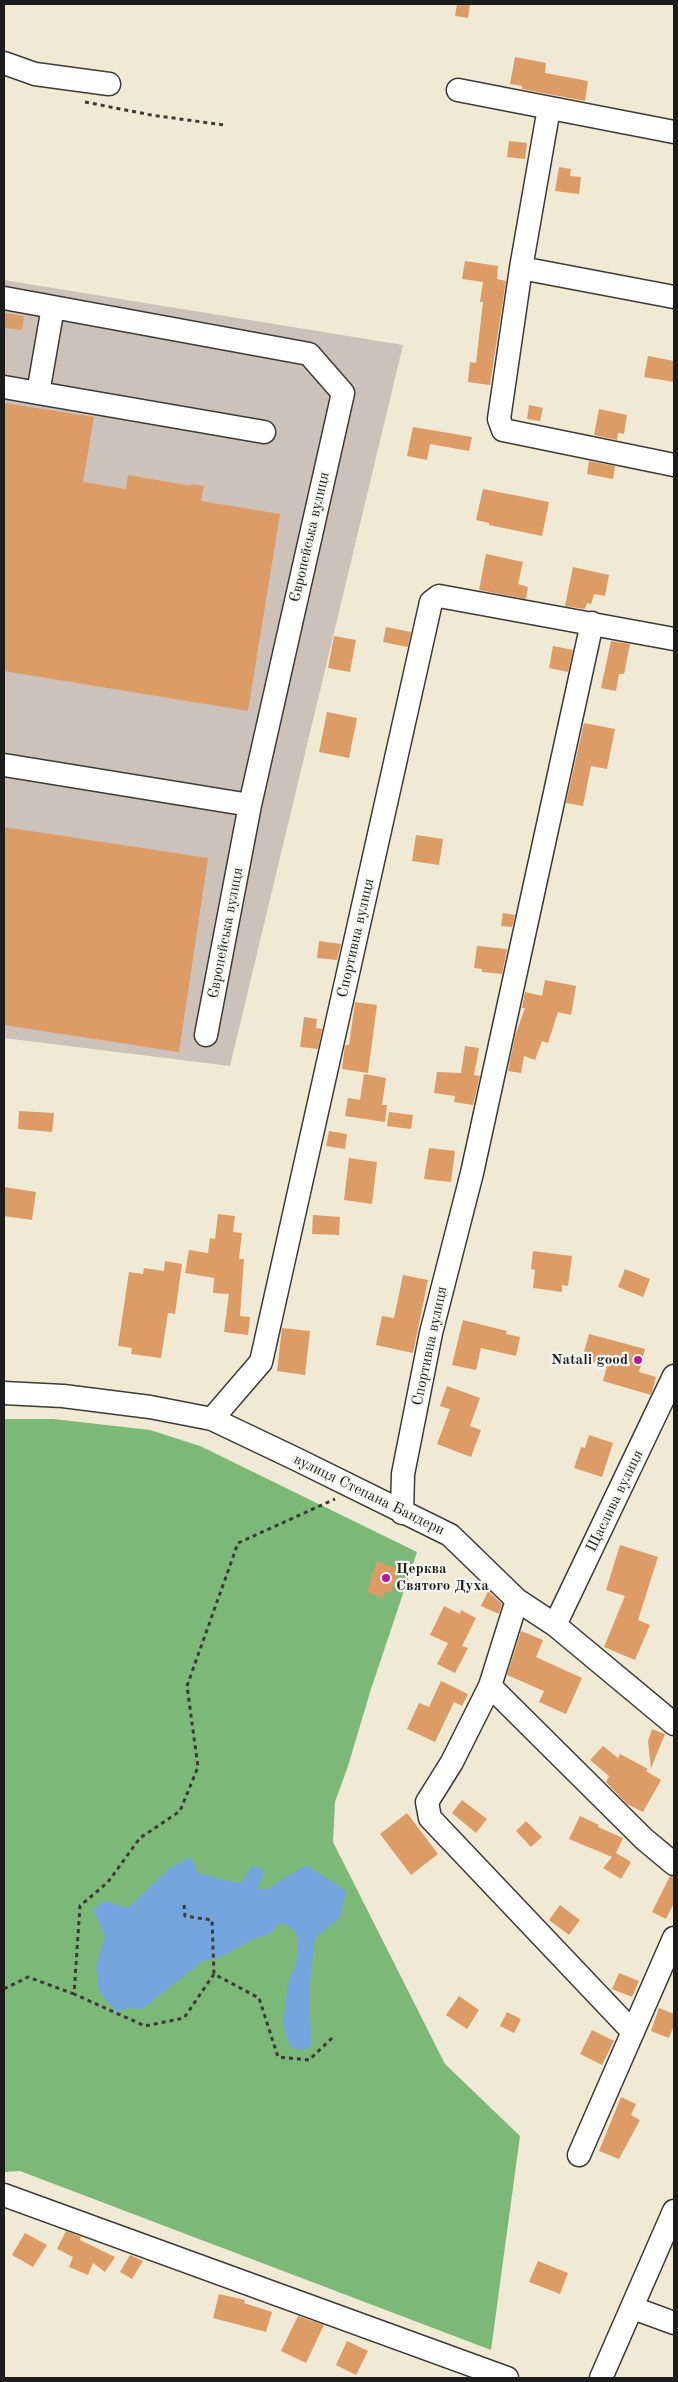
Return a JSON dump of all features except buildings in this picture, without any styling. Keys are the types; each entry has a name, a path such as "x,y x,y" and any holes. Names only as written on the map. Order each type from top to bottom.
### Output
{"street":[{"path":"4,63 36,74 109,84"},
{"path":"458,90 674,132"},
{"path":"549,108 521,268 498,419 503,430 674,465"},
{"path":"521,268 674,297"},
{"name":"Європейська вулиця","path":"4,298 310,354 343,393 250,805 206,1035"},
{"path":"38,393 53,307"},
{"path":"4,387 264,432"},
{"name":"Спортивна вулиця","path":"212,1419 261,1362 431,602 439,596 592,623 674,640"},
{"name":"Спортивна вулиця","path":"402,1513 403,1474 431,1333 472,1173 592,623"},
{"path":"4,765 250,805"},
{"name":"Щаслива вулиця","path":"555,1625 674,1376"},
{"name":"вулиця Степана Бандери","path":"4,1393 63,1396 150,1407 212,1419 450,1536 517,1600 555,1625 674,1724"},
{"path":"517,1600 490,1686 452,1762 427,1802 430,1818 633,2032"},
{"path":"490,1686 638,1833 674,1864"},
{"path":"579,2155 674,1938"},
{"path":"4,2195 508,2378"},
{"path":"601,2378 674,2211"},
{"path":"633,2308 674,2323"}],"path":[{"path":"82,102 151,115 224,125"},
{"path":"74,1994 80,1906 108,1882 140,1838 180,1812 198,1767 186,1686 238,1543 356,1490"},
{"path":"4,1989 28,1978 74,1994 145,2026 184,2018 214,1974 212,1920 185,1916 184,1905"},
{"path":"214,1974 259,1998 278,2057 309,2060 332,2038"}],"shaded area":[{"path":"4,280 403,345 230,1066 4,1038"}],"green space":[{"path":"4,1419 53,1419 150,1430 200,1446 417,1552 335,1802 333,1842 445,2064 520,2136 491,2350 20,2171 4,2172"}],"water":[{"path":"191,1857 198,1873 228,1881 241,1883 253,1865 264,1870 258,1889 265,1890 306,1865 346,1891 340,1917 315,1938 309,1989 311,2041 309,2048 302,2050 291,2048 283,2025 288,1983 296,1964 298,1945 296,1933 286,1924 278,1924 271,1933 251,1940 221,1957 203,1961 142,2009 129,2008 116,2012 99,1991 96,1967 105,1936 93,1909 105,1901 128,1908 170,1868"}],"place":[{"name":"Natali good","path":"638,1360"},
{"name":"Церква Святого Духа","path":"386,1578"}]}
